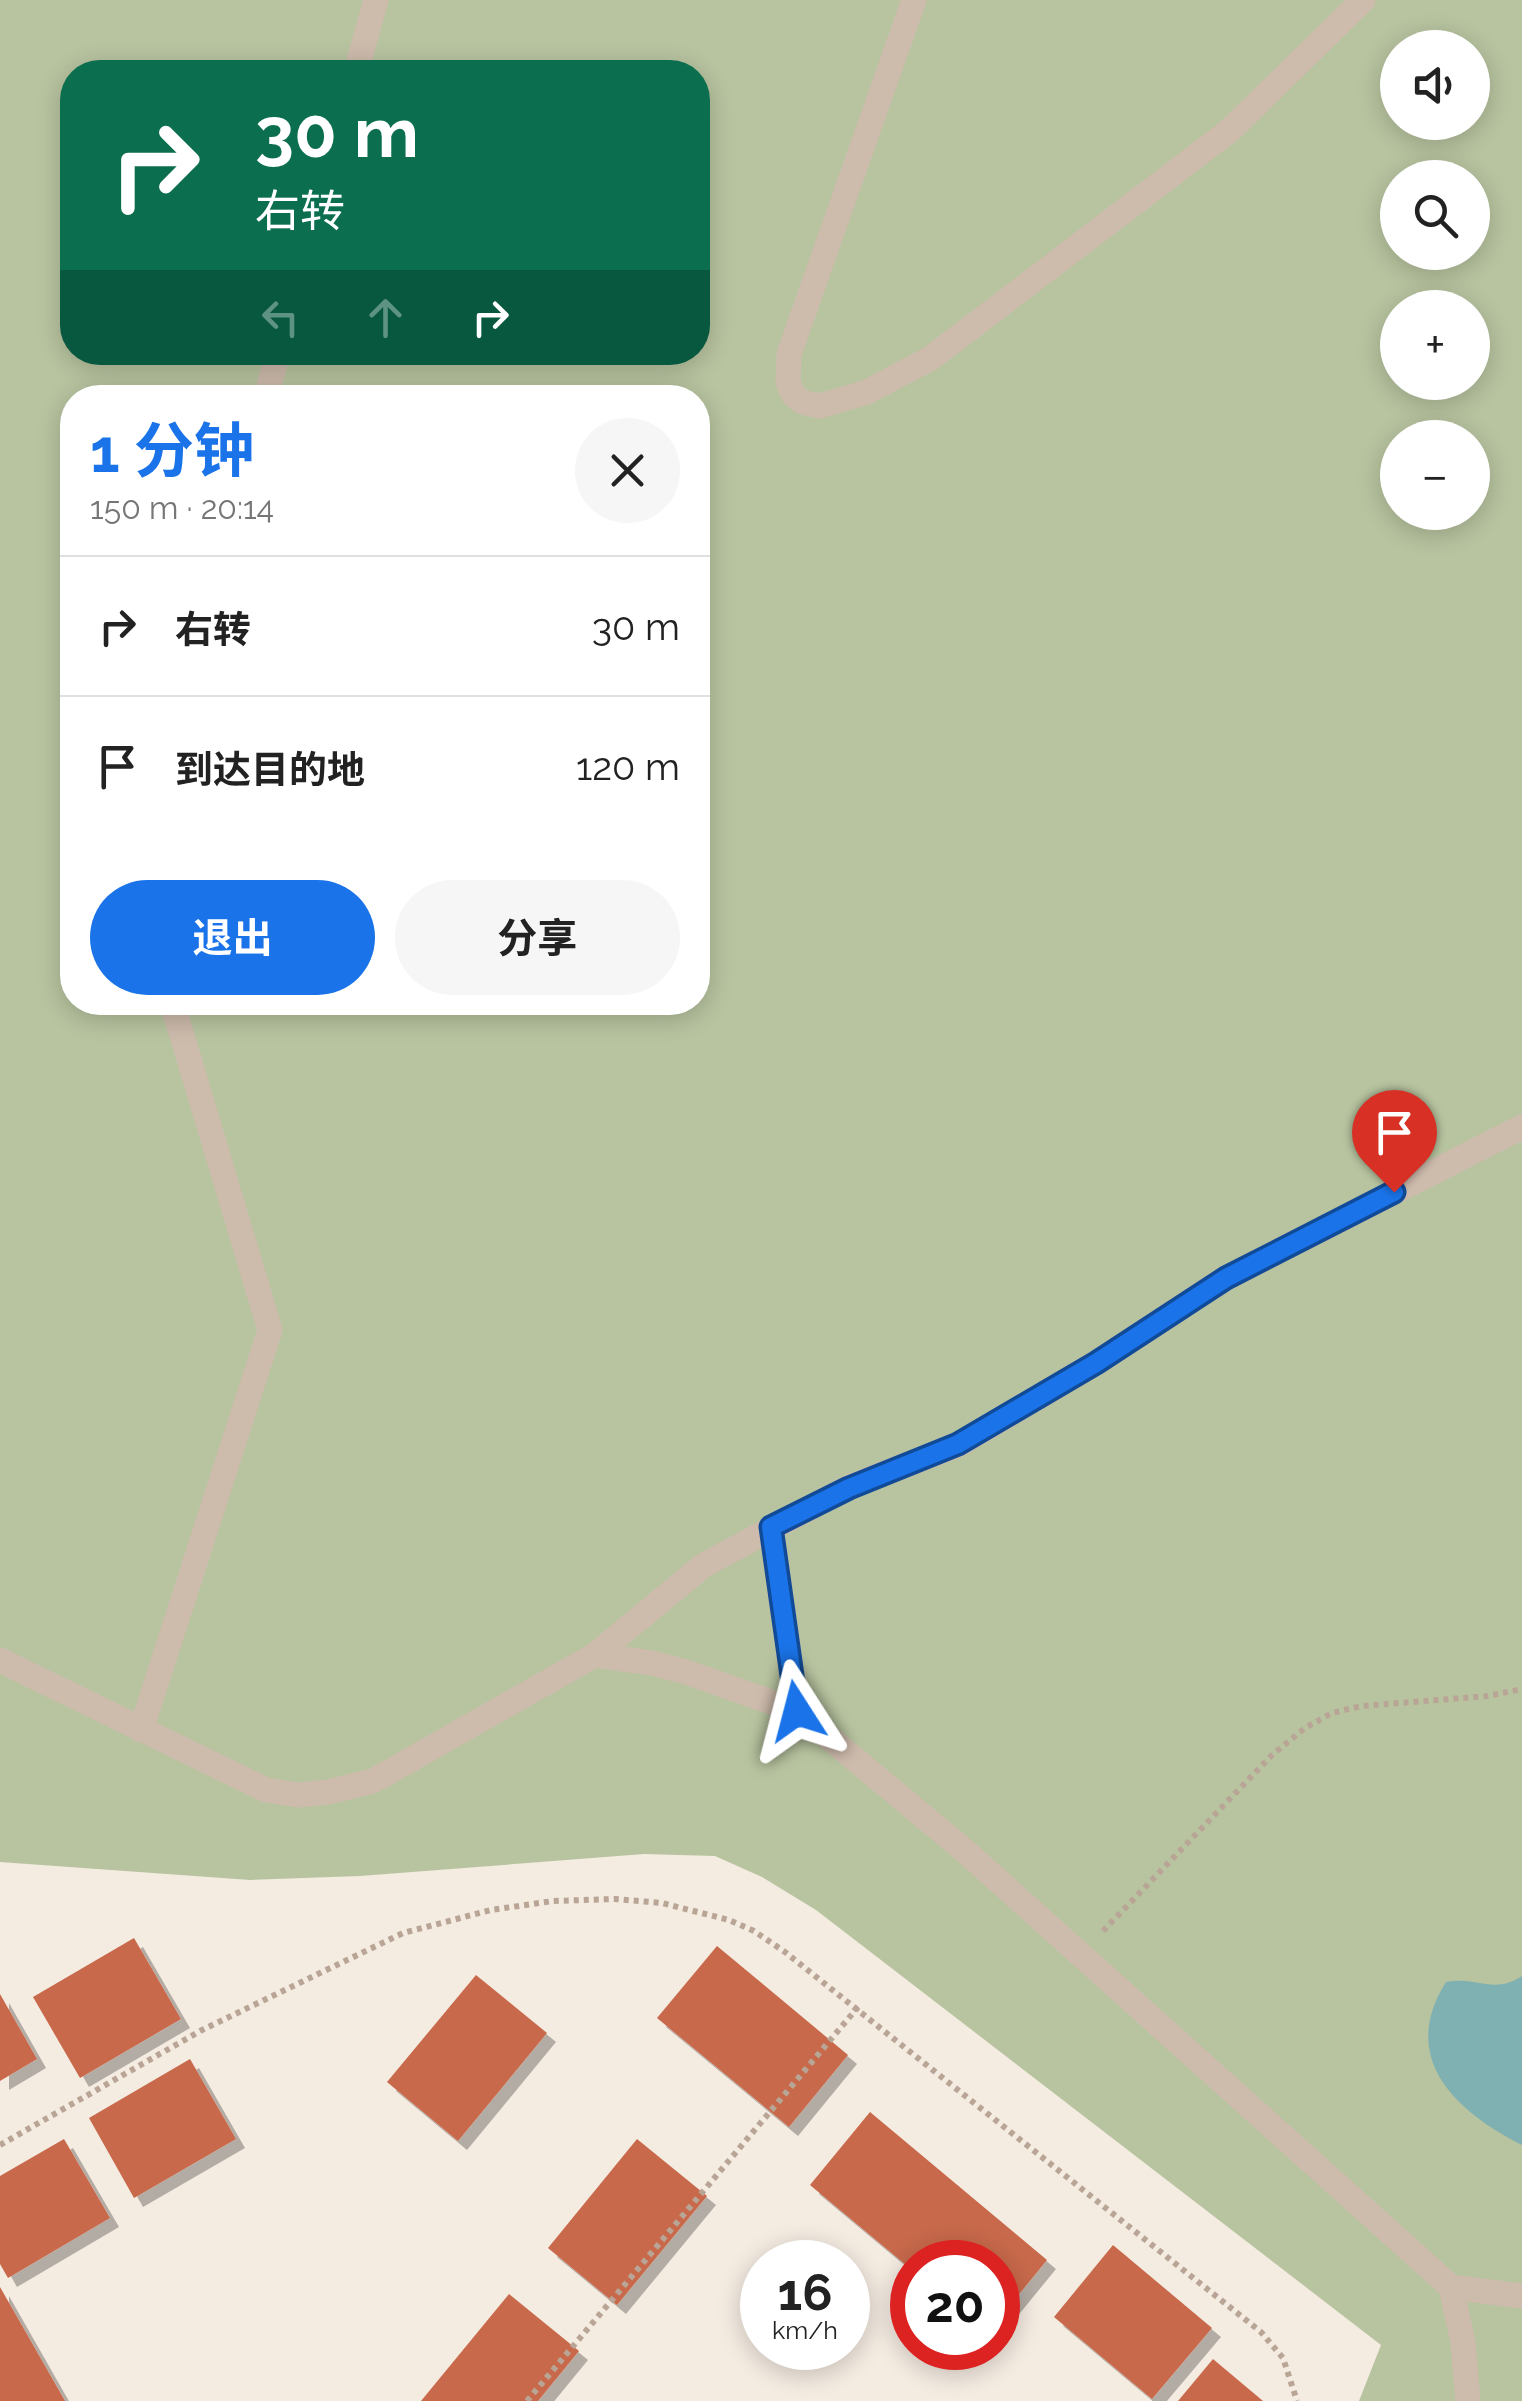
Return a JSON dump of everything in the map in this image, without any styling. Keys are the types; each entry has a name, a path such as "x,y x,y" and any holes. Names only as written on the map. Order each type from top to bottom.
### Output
{"lane":[{"path":"359,60 376,0"},
{"path":"914,0 789,354 788,382 794,394 811,405 831,404 867,392 931,358 1228,131 1363,0"},
{"path":"141,1730 270,1330 176,1015"},
{"path":"0,1660 266,1790 298,1795 373,1781 596,1655 704,1566 771,1527 849,1488 958,1444 1096,1363 1226,1278 1522,1127"},
{"path":"771,1527 797,1711"},
{"path":"596,1655 686,1672 797,1711 965,1851 1452,2286 1522,2296"},
{"path":"1452,2286 1463,2342 1468,2401"}],"path":[{"path":"1082,1954 1272,1754 1305,1728 1332,1713 1362,1706 1488,1696 1522,1689"},
{"path":"0,2145 202,2030 403,1933 491,1910 552,1901 615,1899 704,1911 754,1930 858,2007 1261,2332 1284,2358 1297,2401"},
{"path":"527,2401 858,2007"}],"green space":[{"path":"0,0 1522,0 1522,2401 1359,2401 1381,2345 816,1910 762,1877 715,1856 644,1854 360,1876 250,1880 0,1862"}],"water":[{"path":"1522,1976 1522,2145 1475,2116 1456,2099 1431,2058 1428,2035 1433,2009 1446,1982 1494,1985"}],"building":[{"path":"134,1938 181,2019 80,2078 33,1997"},
{"path":"717,1946 848,2055 789,2127 657,2018"},
{"path":"476,1975 547,2033 458,2141 387,2082"},
{"path":"0,1994 37,2059 0,2081"},
{"path":"190,2059 236,2139 134,2198 89,2118"},
{"path":"870,2112 1047,2260 1020,2293 1020,2240 890,2240 890,2252 810,2185"},
{"path":"64,2139 110,2218 8,2278 0,2264 0,2176"},
{"path":"637,2139 707,2196 617,2305 548,2248"},
{"path":"1113,2245 1212,2328 1152,2399 1054,2317"},
{"path":"0,2287 65,2401 0,2401"},
{"path":"509,2294 579,2351 538,2401 421,2401"},
{"path":"1213,2359 1263,2401 1178,2401"}],"route":[{"path":"797,1711 771,1527 849,1488 958,1444 1096,1363 1226,1278 1394,1192"}]}
